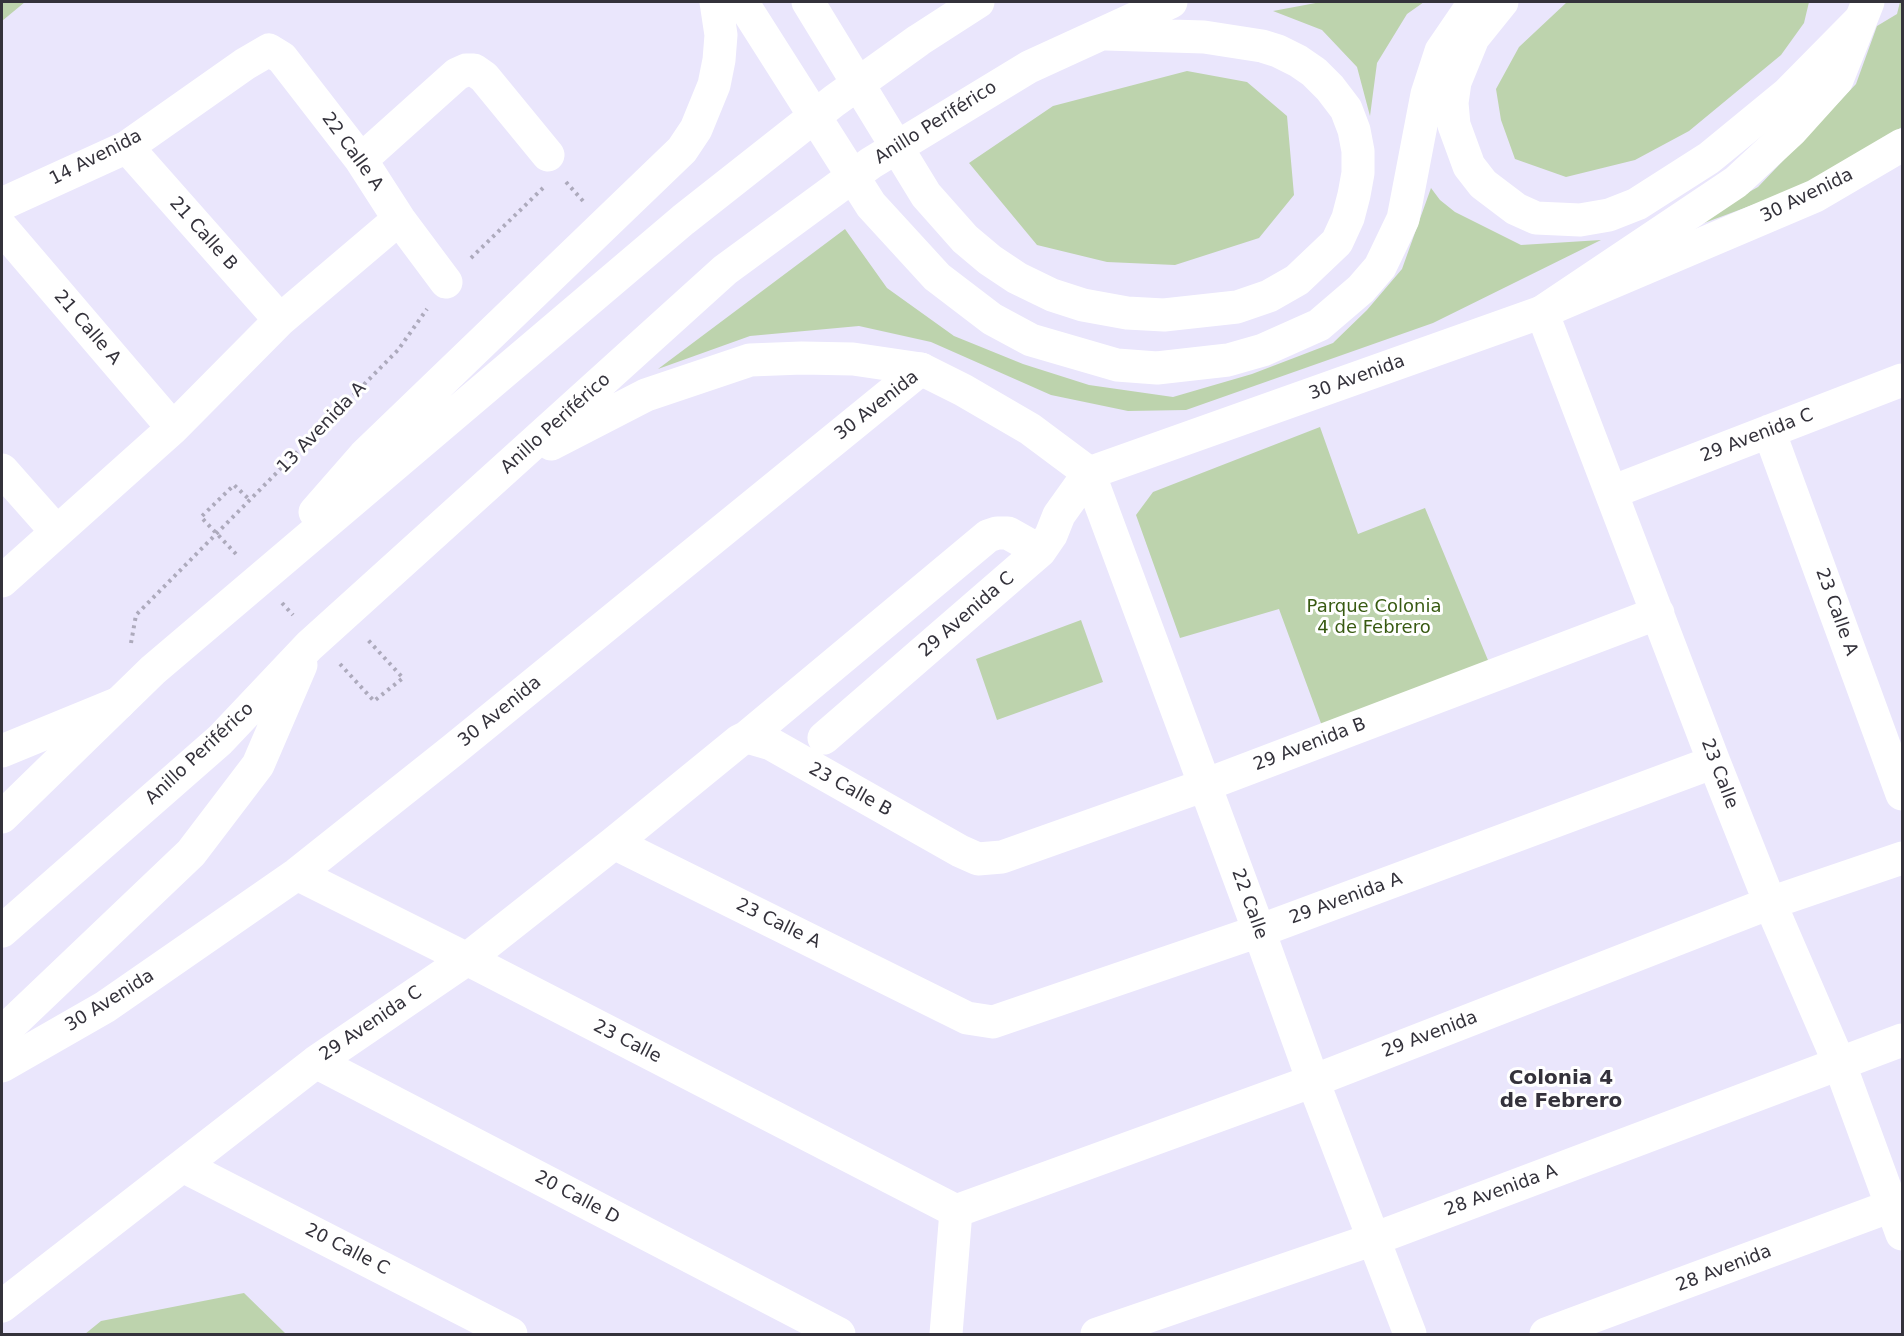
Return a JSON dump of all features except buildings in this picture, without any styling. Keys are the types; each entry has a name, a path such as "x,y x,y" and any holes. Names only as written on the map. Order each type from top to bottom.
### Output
{"main road":[{"path":"262,578 364,456 682,150 696,129 714,85 721,35 716,2"},
{"path":"742,2 872,205 937,277 992,320 1031,340 1117,365 1157,368 1228,360 1263,350 1319,325 1361,289 1380,267 1403,219 1427,94 1441,51 1469,10 1478,2"},
{"path":"808,2 926,195 965,239 990,260 1017,278 1052,295 1083,305 1127,313 1164,315 1237,307 1269,296 1297,280 1337,242 1348,218 1356,184 1358,151 1354,130 1346,109 1330,87 1314,72 1278,51 1262,46 1204,37 1099,33"},
{"path":"2,817 153,670 683,220 834,101 927,34 978,2"},
{"name":"Anillo Periférico","path":"2,931 220,740 313,641 725,270 871,163 1029,67 1171,2"},
{"path":"1502,2 1473,38 1455,82 1452,103 1454,125 1469,166 1483,184 1516,209 1536,218 1580,220 1609,215 1637,204 1709,158 1787,94 1864,11"},
{"path":"1542,312 1736,182 1791,131 1837,80 1864,11"},
{"name":"22 Calle A","path":"245,64 269,50 282,58 361,160 399,219 446,282"},
{"name":"14 Avenida","path":"2,204 127,147 245,64"},
{"path":"361,160 457,75 466,70 474,70 484,77 557,170"},
{"name":"30 Avenida","path":"2,1066 105,1007 297,874 921,369 963,390 1030,429 1089,473 1542,312 1815,196 1902,145"},
{"name":"21 Calle B","path":"127,147 280,320"},
{"path":"2,581 172,428 280,320 399,219"},
{"name":"21 Calle A","path":"2,228 172,428"},
{"name":"23 Calle","path":"1542,312 1714,762 1770,903 1840,1065 1899,1214"},
{"path":"512,464 646,395 750,360 853,359 921,369"},
{"name":"29 Avenida C","path":"1612,492 1902,380"},
{"name":"23 Calle A","path":"1769,431 1902,794"},
{"path":"2,470 56,531"},
{"name":"29 Avenida C","path":"824,738 1041,551 1059,515 1089,473"},
{"name":"22 Calle","path":"1089,473 1313,1081 1410,1335"},
{"name":"29 Avenida C","path":"2,1306 316,1062 467,959 743,739 988,536 1008,533 1041,551"},
{"name":"29 Avenida B","path":"960,851 978,859 1002,857 1205,785 1658,613"},
{"path":"2,1033 191,853 258,765 313,641"},
{"path":"2,752 119,703"},
{"name":"23 Calle B","path":"743,739 771,744 960,851"},
{"name":"29 Avenida A","path":"942,1006 966,1018 993,1022 1259,931 1714,762"},
{"name":"23 Calle A","path":"614,843 942,1006"},
{"name":"29 Avenida","path":"956,1211 1313,1081 1770,903 1902,858"},
{"name":"23 Calle","path":"297,874 956,1211"},
{"name":"28 Avenida A","path":"1098,1335 1374,1239 1902,1040"},
{"name":"20 Calle D","path":"316,1062 839,1335"},
{"name":"20 Calle C","path":"183,1166 512,1335"},
{"path":"946,1335 956,1211"},
{"name":"28 Avenida","path":"1546,1335 1597,1326 1899,1214"}],"path":[{"name":"13 Avenida A","path":"130,648 136,615 398,350 446,282 544,187"},
{"path":"250,500 234,485 201,517 262,578 313,641 374,701 403,678 344,615"}],"green space":[{"path":"2,2 25,2 2,21"},
{"path":"1321,2 1424,2 1407,14 1377,63 1370,116 1357,67 1322,30 1273,11"},
{"path":"1567,2 1809,2 1804,23 1781,55 1689,131 1635,160 1566,177 1515,159 1501,120 1496,89 1519,47"},
{"path":"1900,2 1902,2 1902,127 1806,185 1672,235 1758,187 1856,84 1877,26 1897,14"},
{"path":"1187,71 1247,82 1287,116 1294,195 1259,238 1175,265 1107,262 1037,245 969,163 1053,106"},
{"path":"1431,188 1440,200 1455,212 1521,245 1601,240 1433,323 1186,410 1128,411 1051,395 931,342 859,326 750,336 658,369 845,229 887,288 954,336 1023,364 1089,385 1173,397 1252,374 1333,343 1367,310 1402,269"},
{"name":"Parque Colonia 4 de Febrero","path":"1320,427 1358,534 1425,508 1490,665 1322,726 1279,609 1180,638 1136,515 1153,492"},
{"path":"1081,620 1103,682 997,720 976,659"},
{"path":"244,1293 286,1334 85,1334 101,1321"}],"district":[{"name":"Colonia 4 de Febrero","path":"1561,1090"}]}
